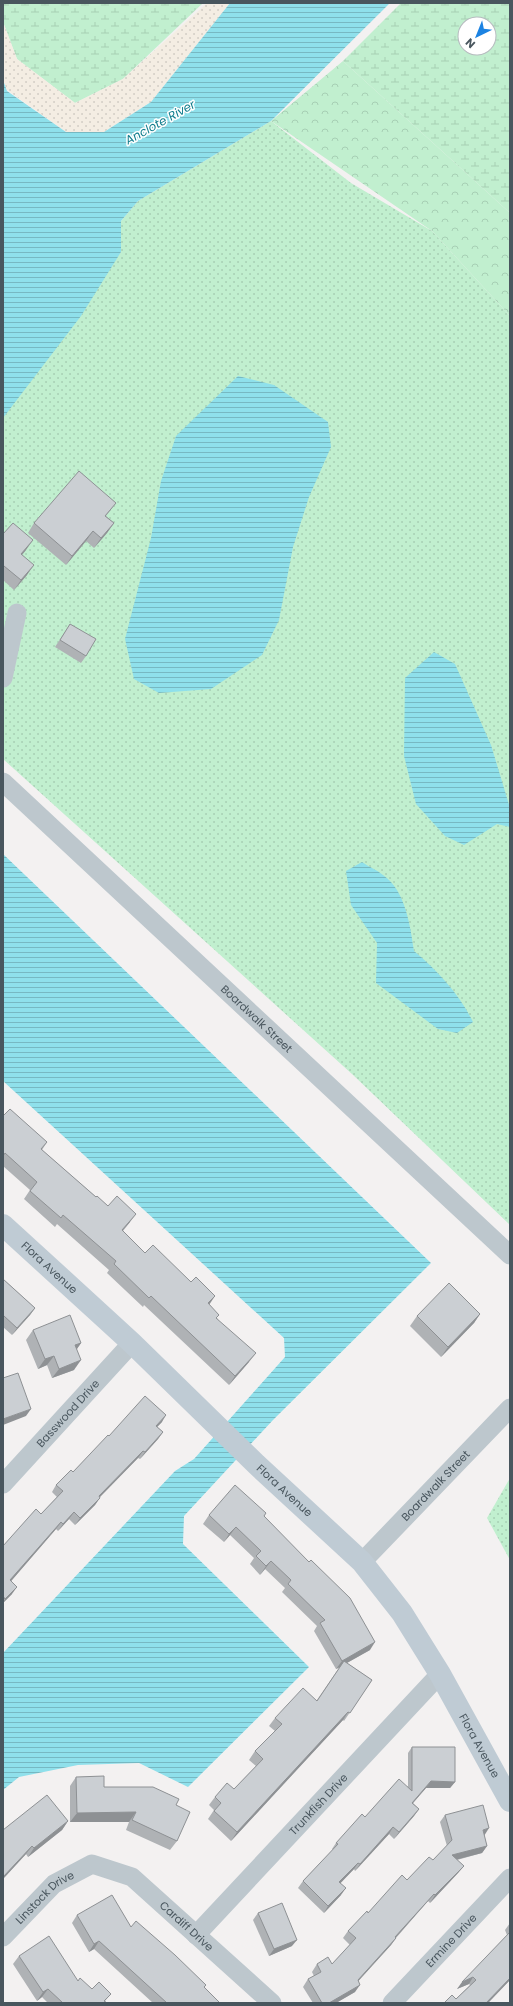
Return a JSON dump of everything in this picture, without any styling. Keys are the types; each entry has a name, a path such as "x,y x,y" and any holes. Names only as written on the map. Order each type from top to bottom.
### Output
{"street":[{"path":"3,678 17,613"},
{"name":"Boardwalk Street","path":"3,782 510,1255"},
{"name":"Flora Avenue","path":"3,1225 132,1343 256,1464 362,1562 402,1613 440,1674 510,1801"},
{"name":"Basswood Drive","path":"3,1484 132,1343"},
{"name":"Boardwalk Street","path":"362,1562 510,1408"},
{"name":"Trunkfish Drive","path":"196,1935 440,1674"},
{"name":"Cardiff Drive","path":"92,1864 132,1877 272,2003"},
{"name":"Linstock Drive","path":"3,1937 54,1884 92,1864"},
{"name":"Ermine Drive","path":"392,2003 510,1878"}],"green space":[{"path":"3,3 203,3 123,79 75,103 17,59 3,22"},
{"path":"401,3 510,3 510,213 343,61"},
{"path":"343,61 510,213 510,316 432,231 271,121"},
{"path":"271,121 351,183 432,231 510,316 510,1225 352,1074 3,759 3,402 121,252 121,221 138,201"},
{"path":"510,1478 510,1560 487,1518"}],"sand":[{"path":"207,3 230,3 151,102 104,132 66,132 7,90 3,80 3,22 17,59 75,103 123,79"}],"water":[{"name":"Anclote River","path":"230,3 390,3 271,121 138,201 121,221 121,252 81,316 3,418 3,80 7,91 66,132 104,132 151,102"},
{"path":"238,376 274,385 328,422 331,447 309,497 293,547 279,620 262,655 211,689 159,693 134,679 125,639 151,538 161,481 176,436"},
{"path":"434,652 455,664 491,745 510,808 510,827 497,824 464,845 445,836 416,804 404,756 405,678"},
{"path":"3,854 431,1263 273,1420 184,1516 183,1544 309,1667 188,1787 139,1763 78,1765 19,1777 3,1790 3,1653 175,1471 194,1459 285,1357 284,1338 3,1081"},
{"path":"362,862 383,875 397,890 406,910 414,951 431,966 455,993 468,1012 473,1022 457,1033 438,1029 376,983 377,943 351,905 346,871"}],"building":[{"path":"79,471 116,503 105,516 114,523 101,538 93,531 72,556 34,523"},
{"path":"13,523 33,540 21,554 34,565 21,580 3,566 3,534"},
{"path":"70,624 96,639 86,656 60,640"},
{"path":"10,1109 47,1142 41,1149 96,1197 97,1196 108,1206 117,1196 136,1214 122,1230 145,1253 153,1245 191,1282 196,1277 215,1296 208,1303 219,1315 216,1318 256,1353 235,1376 151,1296 149,1298 114,1264 116,1261 63,1215 61,1218 30,1191 37,1182 5,1153 3,1156 3,1116"},
{"path":"3,1279 35,1308 17,1328 4,1316 3,1317"},
{"path":"449,1283 480,1314 448,1347 417,1316"},
{"path":"70,1315 81,1343 75,1345 81,1360 59,1369 54,1356 45,1359 33,1330"},
{"path":"18,1373 31,1409 3,1419 3,1378"},
{"path":"145,1396 166,1415 156,1426 163,1432 145,1452 143,1451 99,1496 100,1498 80,1518 74,1512 63,1524 61,1522 10,1580 17,1587 5,1599 3,1596 3,1546 36,1509 41,1514 63,1491 56,1485 71,1470 73,1472 108,1435 109,1436"},
{"path":"235,1485 266,1513 264,1516 309,1562 311,1560 350,1598 375,1642 342,1661 320,1623 325,1620 288,1584 291,1580 271,1561 266,1566 256,1556 261,1551 236,1527 229,1534 209,1515"},
{"path":"344,1661 372,1680 350,1713 348,1712 237,1832 214,1811 221,1803 215,1797 227,1783 234,1789 263,1759 255,1751 282,1724 275,1718 303,1688 317,1701"},
{"path":"412,1747 455,1747 455,1782 431,1781 412,1803 419,1809 399,1832 393,1827 360,1864 358,1863 339,1882 346,1888 328,1906 303,1881 338,1844 336,1843 362,1814 365,1817 399,1779 412,1791"},
{"path":"104,1776 104,1787 153,1787 179,1799 176,1805 190,1812 177,1841 132,1820 136,1812 77,1813 76,1777"},
{"path":"47,1795 68,1821 34,1848 32,1846 3,1877 3,1830"},
{"path":"483,1805 489,1828 483,1830 487,1846 452,1855 464,1866 435,1895 434,1894 395,1937 396,1938 358,1980 360,1985 329,2003 322,2003 308,1979 321,1972 317,1964 328,1957 332,1964 356,1938 348,1931 367,1911 368,1913 402,1875 407,1880 429,1857 433,1860 452,1840 445,1815"},
{"path":"112,1895 131,1927 136,1921 175,1955 206,1985 204,1987 220,2003 167,2003 99,1941 94,1944 77,1915"},
{"path":"282,1903 297,1940 274,1949 258,1913"},
{"path":"510,1932 510,1978 486,2003 444,2003 452,1995 456,1999 476,1980 473,1977 462,1982"},
{"path":"49,1936 78,1981 80,1978 92,1989 99,1982 111,1994 104,2001 107,2003 63,2003 48,1989 43,1992 19,1956"}]}
